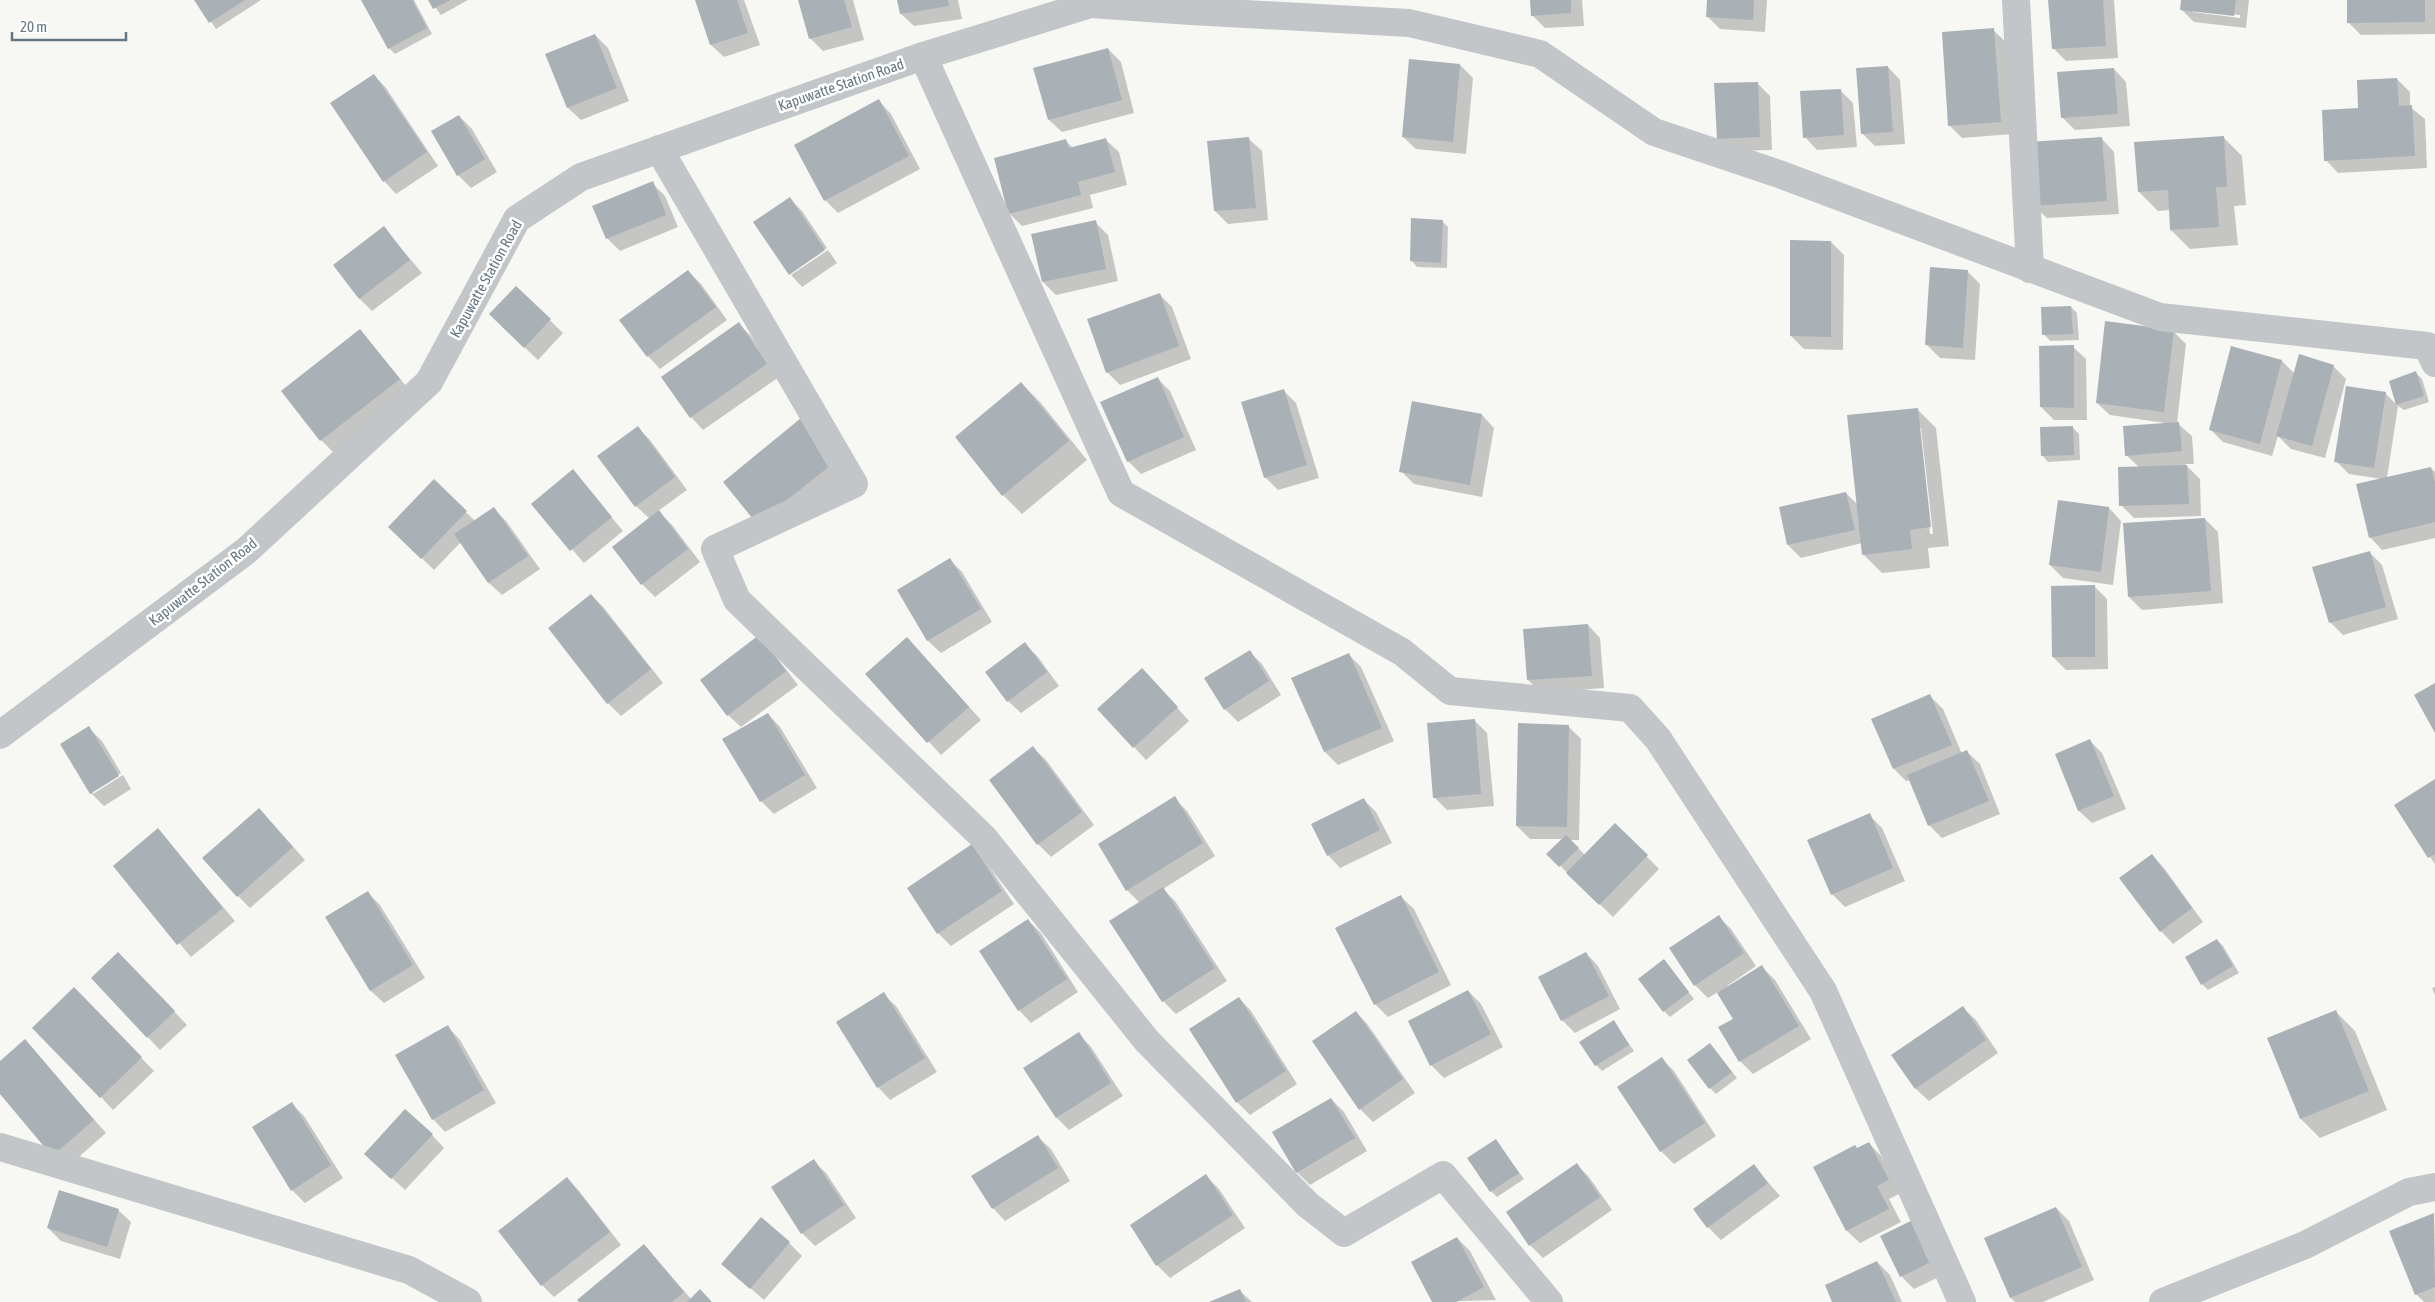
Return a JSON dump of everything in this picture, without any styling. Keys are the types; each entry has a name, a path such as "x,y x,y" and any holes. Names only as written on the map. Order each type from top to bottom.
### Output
{"street":[{"path":"2016,0 2030,269"},
{"name":"Kapuwatte Station Road","path":"0,735 246,551 429,382 517,218 581,177 923,56 1091,4 1190,6 1409,23 1540,54 1654,132 1782,175 2160,317 2427,346 2435,363"},
{"path":"923,56 1122,493 1402,652 1450,691 1630,708 1658,739 1823,991 1962,1302"},
{"path":"659,149 854,484 715,549 737,600 984,838 1147,1041 1308,1205 1344,1233 1443,1175 1549,1302"},
{"path":"0,1147 409,1270 468,1302"},
{"path":"2163,1302 2305,1245 2409,1192 2435,1186"}],"building":[{"path":"194,0 245,0 209,23"},
{"path":"361,0 412,0 427,28 388,49"},
{"path":"428,0 451,0 433,9"},
{"path":"695,0 737,0 748,33 710,45"},
{"path":"798,0 844,0 852,27 809,39"},
{"path":"897,0 948,0 949,6 900,14"},
{"path":"1530,0 1571,0 1571,13 1531,16"},
{"path":"1707,0 1754,0 1753,20 1706,17"},
{"path":"2048,0 2103,0 2106,46 2052,49"},
{"path":"2181,0 2236,0 2234,16 2180,10"},
{"path":"2347,0 2425,0 2425,22 2347,23"},
{"path":"1994,28 2001,122 1948,126 1942,32"},
{"path":"595,34 617,88 567,108 545,54"},
{"path":"1108,48 1122,100 1048,120 1033,68"},
{"path":"1409,59 1460,64 1453,142 1402,137"},
{"path":"1888,66 1893,132 1861,134 1856,68"},
{"path":"2114,68 2118,114 2061,118 2057,72"},
{"path":"374,74 427,152 383,182 330,103"},
{"path":"2397,78 2399,106 2412,105 2415,156 2324,161 2322,110 2358,108 2357,80"},
{"path":"1758,82 1760,137 1717,139 1714,83"},
{"path":"1841,89 1844,135 1803,138 1800,91"},
{"path":"879,99 909,156 824,201 794,145"},
{"path":"459,115 485,159 457,176 431,131"},
{"path":"2224,136 2227,187 2216,187 2219,227 2170,230 2168,190 2138,192 2134,142"},
{"path":"1249,137 1256,208 1214,211 1207,141"},
{"path":"2102,137 2107,201 2033,206 2028,142"},
{"path":"1106,138 1115,172 1078,182 1081,195 1008,214 994,158 1066,139 1069,148"},
{"path":"653,181 666,215 606,239 592,206"},
{"path":"790,197 825,250 789,275 753,222"},
{"path":"1411,218 1443,220 1441,263 1410,261"},
{"path":"1096,220 1106,269 1042,282 1031,234"},
{"path":"384,226 410,260 359,299 333,265"},
{"path":"1790,240 1831,241 1831,337 1790,336"},
{"path":"1930,267 1968,270 1963,348 1925,345"},
{"path":"688,270 716,307 647,357 619,320"},
{"path":"516,286 551,319 524,348 489,314"},
{"path":"1160,293 1179,346 1106,373 1087,319"},
{"path":"2071,306 2073,334 2042,335 2041,307"},
{"path":"2105,321 2174,330 2164,412 2096,403"},
{"path":"739,322 767,364 690,418 661,377"},
{"path":"360,329 400,379 320,441 281,391"},
{"path":"2074,345 2074,408 2040,407 2039,346"},
{"path":"2231,346 2282,360 2260,444 2209,430"},
{"path":"2299,354 2334,365 2312,446 2276,436"},
{"path":"2416,371 2424,396 2396,405 2389,381"},
{"path":"1158,377 1184,437 1127,462 1100,402"},
{"path":"1021,382 1069,441 1002,496 955,437"},
{"path":"2346,386 2386,392 2374,468 2334,462"},
{"path":"1284,389 1307,465 1264,478 1241,402"},
{"path":"1412,401 1482,414 1470,485 1399,472"},
{"path":"1918,408 1931,527 1910,530 1912,549 1862,555 1847,415"},
{"path":"801,418 836,461 757,524 723,482"},
{"path":"2179,422 2182,451 2125,456 2123,426"},
{"path":"638,426 675,477 635,507 597,456"},
{"path":"2073,426 2074,455 2041,456 2040,427"},
{"path":"2187,465 2189,504 2119,506 2118,467"},
{"path":"2431,467 2435,483 2435,522 2369,538 2356,484"},
{"path":"573,469 612,517 570,551 531,504"},
{"path":"434,479 467,511 421,559 388,527"},
{"path":"1846,492 1855,530 1787,545 1779,507"},
{"path":"2058,500 2109,507 2101,572 2049,565"},
{"path":"494,507 528,556 488,583 454,534"},
{"path":"659,510 688,549 641,585 612,547"},
{"path":"2205,518 2211,591 2128,597 2123,523"},
{"path":"2370,551 2386,607 2329,623 2312,567"},
{"path":"950,558 981,609 927,641 897,590"},
{"path":"2095,585 2095,657 2052,657 2051,586"},
{"path":"591,594 651,669 607,704 548,628"},
{"path":"1588,624 1592,676 1527,680 1523,629"},
{"path":"759,635 786,671 727,716 700,680"},
{"path":"907,637 969,707 927,743 865,674"},
{"path":"1025,642 1047,672 1007,702 985,672"},
{"path":"1250,650 1269,681 1224,710 1204,678"},
{"path":"1349,653 1382,728 1324,752 1291,678"},
{"path":"1142,668 1178,707 1133,748 1097,709"},
{"path":"2435,683 2435,733 2414,695"},
{"path":"1930,694 1952,745 1893,769 1871,719"},
{"path":"768,713 805,775 760,802 722,739"},
{"path":"1475,719 1481,794 1433,798 1427,723"},
{"path":"1518,723 1569,725 1567,827 1516,826"},
{"path":"89,726 119,776 90,794 60,744"},
{"path":"2090,739 2114,796 2078,811 2055,754"},
{"path":"1033,746 1082,812 1037,845 989,780"},
{"path":"1967,750 1989,801 1928,826 1907,775"},
{"path":"2435,779 2435,854 2428,858 2394,805"},
{"path":"1175,796 1203,843 1126,891 1098,844"},
{"path":"1364,798 1380,830 1327,856 1311,824"},
{"path":"259,808 293,847 237,897 202,858"},
{"path":"1870,813 1893,868 1831,895 1807,840"},
{"path":"1615,823 1648,855 1599,905 1566,873"},
{"path":"158,828 223,908 177,945 113,866"},
{"path":"1566,835 1579,848 1559,867 1546,854"},
{"path":"972,844 1002,891 937,934 907,888"},
{"path":"2152,854 2192,908 2160,932 2119,878"},
{"path":"1163,887 1215,968 1162,1002 1109,921"},
{"path":"368,891 413,965 370,991 325,917"},
{"path":"1401,895 1439,972 1374,1005 1335,928"},
{"path":"1719,915 1744,953 1694,986 1669,948"},
{"path":"1028,919 1067,979 1018,1011 979,951"},
{"path":"2217,939 2233,966 2201,985 2185,957"},
{"path":"118,952 175,1011 147,1038 91,978"},
{"path":"1586,952 1609,996 1561,1021 1538,977"},
{"path":"1664,959 1689,992 1663,1012 1638,979"},
{"path":"1762,965 1799,1026 1739,1062 1718,1027 1733,1019 1717,993"},
{"path":"74,987 142,1057 100,1098 32,1028"},
{"path":"1468,990 1491,1034 1430,1066 1408,1021"},
{"path":"884,992 925,1058 877,1088 836,1022"},
{"path":"1239,997 1286,1071 1236,1103 1189,1029"},
{"path":"1963,1006 1986,1040 1915,1089 1891,1055"},
{"path":"2336,1010 2369,1091 2300,1119 2267,1038"},
{"path":"1356,1011 1403,1079 1359,1110 1312,1041"},
{"path":"1614,1020 1629,1045 1595,1066 1579,1042"},
{"path":"448,1025 484,1090 432,1120 395,1055"},
{"path":"1079,1032 1111,1083 1056,1118 1023,1068"},
{"path":"25,1039 94,1120 52,1156 0,1094 0,1061"},
{"path":"1710,1043 1732,1072 1709,1089 1687,1060"},
{"path":"1662,1057 1705,1123 1660,1152 1617,1087"},
{"path":"1331,1098 1355,1138 1296,1173 1272,1132"},
{"path":"292,1102 331,1165 291,1191 252,1127"},
{"path":"405,1109 433,1134 391,1179 364,1154"},
{"path":"1038,1135 1058,1168 992,1209 971,1176"},
{"path":"1496,1139 1519,1173 1490,1192 1467,1158"},
{"path":"1869,1142 1889,1180 1877,1186 1889,1209 1846,1231 1813,1167 1855,1145 1857,1148"},
{"path":"814,1159 844,1205 801,1234 771,1187"},
{"path":"1577,1163 1600,1197 1529,1246 1506,1212"},
{"path":"1754,1164 1768,1183 1707,1228 1693,1209"},
{"path":"1206,1174 1233,1215 1156,1266 1130,1225"},
{"path":"567,1177 610,1232 541,1286 498,1231"},
{"path":"59,1190 119,1209 107,1247 47,1228"},
{"path":"2056,1207 2082,1267 2010,1298 1984,1238"},
{"path":"2434,1213 2435,1287 2415,1295 2389,1231"},
{"path":"761,1217 790,1242 750,1289 721,1264"},
{"path":"1917,1218 1937,1259 1900,1277 1880,1236"},
{"path":"1457,1237 1484,1287 1456,1302 1432,1302 1411,1262"},
{"path":"644,1244 684,1292 672,1302 579,1302 577,1300"},
{"path":"1877,1261 1896,1302 1832,1302 1825,1285"},
{"path":"700,1289 712,1302 687,1302"},
{"path":"1240,1289 1246,1302 1209,1302"}]}
